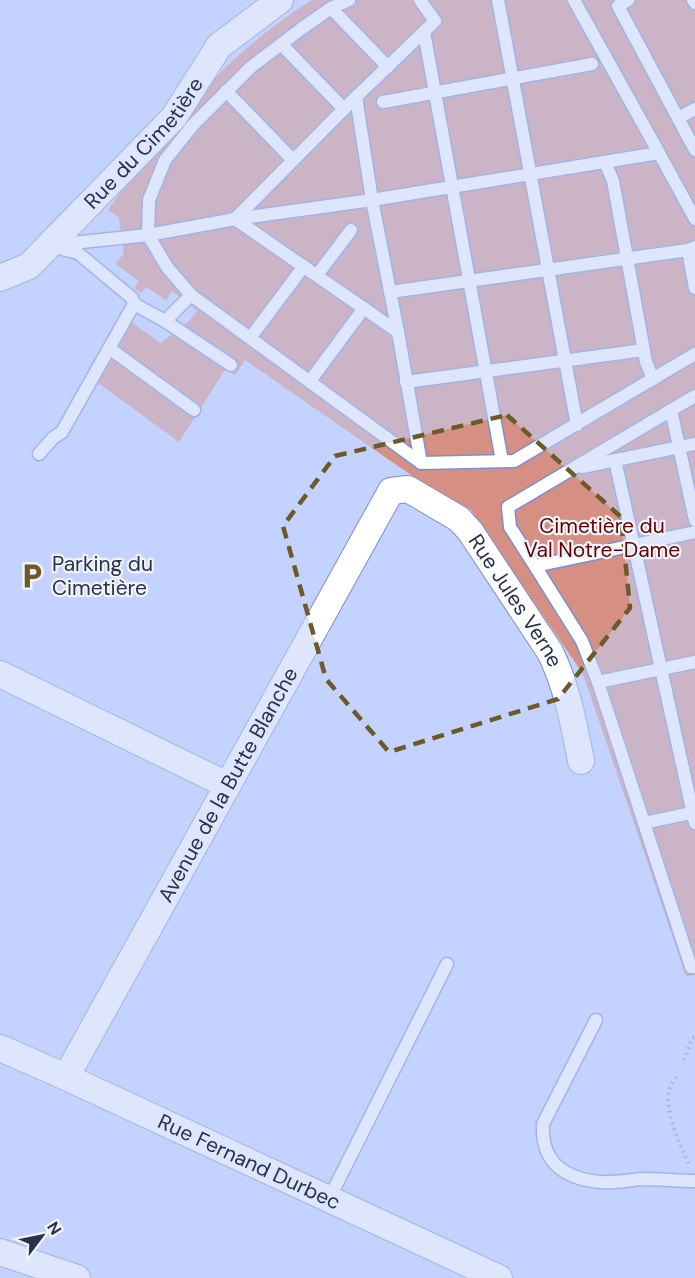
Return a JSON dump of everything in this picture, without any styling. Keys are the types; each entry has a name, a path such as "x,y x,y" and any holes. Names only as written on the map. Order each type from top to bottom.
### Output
{"street":[{"name":"Rue du Cimetière","path":"0,278 29,266 174,117 219,46 280,0"},
{"name":"Rue Jules Verne","path":"391,491 408,489 459,519 470,531 550,652 557,667 573,720 581,761"},
{"name":"Avenue de la Butte Blanche","path":"66,1077 391,491"},
{"path":"0,675 227,785"},
{"name":"Rue Fernand Durbec","path":"0,1048 499,1278"},
{"path":"0,1252 77,1278"}],"lane":[{"path":"349,0 331,8 251,67 193,125 165,160 150,200 148,236 167,267 191,295 421,463 514,460 695,354"},
{"path":"235,219 435,21 420,0"},
{"path":"498,0 577,425"},
{"path":"574,0 695,219"},
{"path":"620,2 695,150"},
{"path":"331,8 388,67"},
{"path":"424,32 502,461"},
{"path":"280,44 344,109"},
{"path":"383,102 592,64"},
{"path":"226,92 293,160"},
{"path":"356,98 372,200 421,463"},
{"path":"678,118 695,109"},
{"path":"49,245 148,236 235,219 372,200 659,153"},
{"path":"605,162 613,181 646,362 653,379"},
{"path":"235,219 398,332"},
{"path":"317,275 351,230"},
{"path":"49,245 78,253 132,298 134,304 165,321 231,365"},
{"path":"390,292 692,248 695,288"},
{"path":"250,338 304,266"},
{"path":"165,321 191,295"},
{"path":"39,454 52,438 62,432 134,304"},
{"path":"310,381 364,308"},
{"path":"109,348 194,410"},
{"path":"406,382 644,350"},
{"path":"695,396 507,507 510,527 582,641 598,682 691,967 695,967"},
{"path":"671,410 695,520"},
{"path":"570,470 695,444"},
{"path":"615,460 694,816 644,823"},
{"path":"535,566 695,532"},
{"path":"598,682 695,662"},
{"path":"329,1199 447,964"},
{"path":"596,1020 543,1125 542,1140 548,1155 561,1169 585,1180 603,1182 694,1177"}],"path":[{"path":"684,1060 692,1038 695,1037"},
{"path":"676,1077 669,1090 668,1101 680,1146 694,1177"}],"highlighted area":[{"path":"507,415 621,517 630,608 558,699 389,752 326,679 283,526 335,456"}],"green space":[{"name":"Cimetière du Val Notre-Dame","path":"312,0 695,0 695,975 686,976 583,674 471,510 424,484 245,360 235,375 225,370 179,442 97,382 131,322 161,343 189,321 197,311 172,291 166,300 146,287 141,293 134,288 139,281 116,264 124,253 119,218 108,210 129,180 199,94 252,44"}],"place":[{"name":"Parking du Cimetière","path":"32,576"}]}
